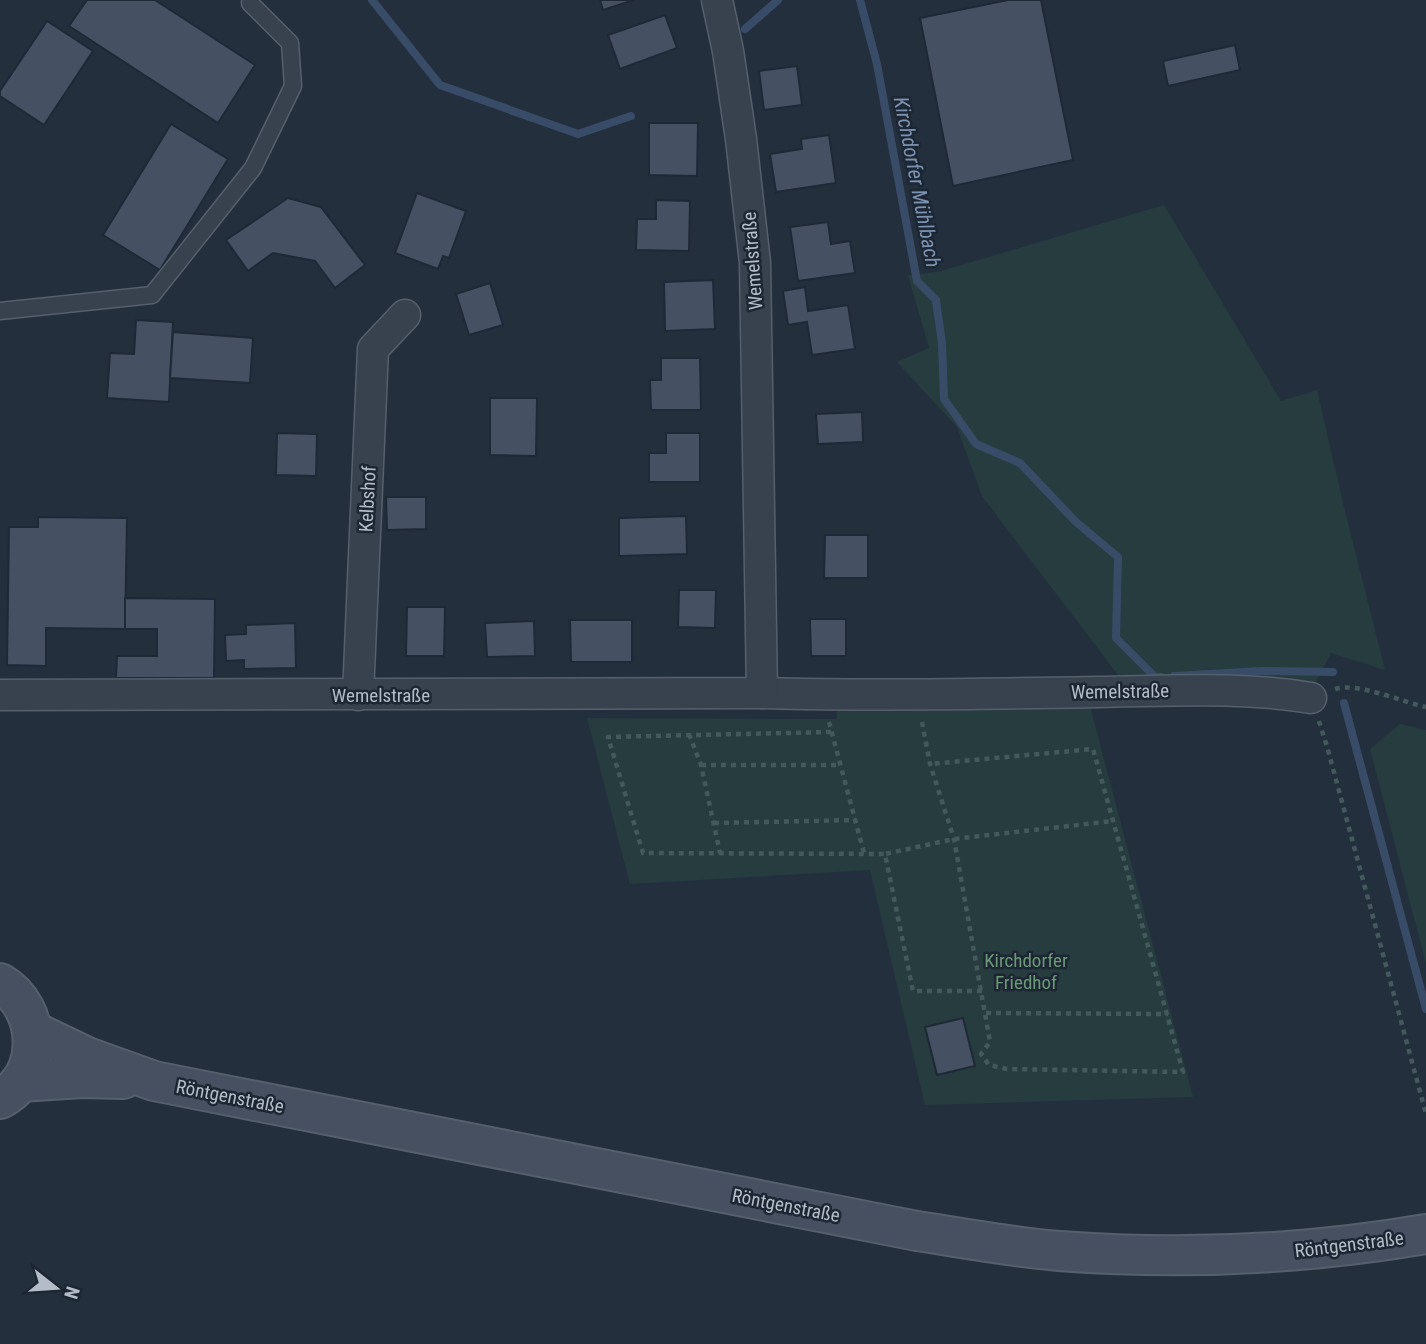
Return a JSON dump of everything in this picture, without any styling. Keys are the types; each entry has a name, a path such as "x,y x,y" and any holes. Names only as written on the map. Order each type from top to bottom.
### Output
{"main road":[{"path":"0,983 19,999 33,1031 32,1055 10,1091"},
{"name":"Röntgenstraße","path":"33,1031 88,1057 154,1081"},
{"name":"Röntgenstraße","path":"10,1091 82,1078 154,1081 917,1231 1057,1251 1217,1256 1296,1252 1426,1234"}],"street":[{"name":"Wemelstraße","path":"717,0 728,51 741,139 755,263 762,693"},
{"name":"Kelbshof","path":"358,695 373,349 405,315"},
{"name":"Wemelstraße","path":"0,695 822,695 1232,689 1311,698"}],"lane":[{"path":"0,311 152,295 253,168 293,86 290,43 250,3"}],"path":[{"path":"1426,707 1343,687 1311,698 1328,750 1426,1114"},
{"path":"917,694 930,764 954,839 986,1013 990,1042 981,1054 989,1065 1007,1069 1182,1072 1093,749 930,764"},
{"path":"822,695 864,853"},
{"path":"831,732 608,737 643,853 885,854 954,839 1114,821"},
{"path":"689,734 701,765 720,853"},
{"path":"701,765 841,765"},
{"path":"714,823 856,820"},
{"path":"885,854 913,991 982,991"},
{"path":"986,1013 1168,1014"}],"green space":[{"path":"1164,205 1281,401 1317,390 1385,670 1331,653 1313,687 1121,679 982,496 957,427 897,362 929,348 908,275 938,272"},
{"name":"Kirchdorfer Friedhof","path":"1090,706 1193,1097 925,1105 870,870 630,884 587,718 837,719 837,709"},
{"path":"1400,724 1426,730 1426,964 1370,749"}],"building":[{"path":"87,0 155,0 255,65 218,123 69,26"},
{"path":"600,0 634,0 603,10"},
{"path":"1008,0 1041,0 1073,160 953,186 920,18"},
{"path":"665,15 677,48 620,69 608,35"},
{"path":"47,21 93,51 44,125 0,96 0,91"},
{"path":"1235,45 1240,70 1168,86 1163,61"},
{"path":"797,66 802,105 764,110 759,71"},
{"path":"649,123 698,123 697,176 649,175"},
{"path":"171,124 228,159 160,270 103,235"},
{"path":"829,135 836,183 776,192 770,154 802,149 801,139"},
{"path":"417,193 466,211 449,258 443,256 438,269 395,253"},
{"path":"288,198 321,207 365,265 335,288 315,261 273,253 248,271 226,240"},
{"path":"656,200 690,201 689,251 636,250 637,219 656,219"},
{"path":"828,222 831,244 850,241 855,273 798,281 790,227"},
{"path":"713,280 715,329 665,331 664,282"},
{"path":"490,283 503,325 469,335 456,294"},
{"path":"805,287 808,311 848,305 855,349 812,355 807,322 788,325 783,291"},
{"path":"136,320 173,322 169,402 107,398 110,353 134,354"},
{"path":"173,332 253,338 250,383 170,378"},
{"path":"661,358 700,358 701,410 651,410 650,380 661,380"},
{"path":"490,398 537,398 536,456 490,455"},
{"path":"862,412 863,442 818,444 816,414"},
{"path":"277,433 317,434 316,476 276,475"},
{"path":"666,433 700,433 700,482 649,482 649,453 666,453"},
{"path":"386,497 426,497 426,529 387,530"},
{"path":"686,516 687,554 619,556 619,518"},
{"path":"38,517 127,518 125,629 46,628 46,666 7,665 9,527 38,527"},
{"path":"825,535 868,535 868,578 824,578"},
{"path":"679,590 716,590 715,628 678,627"},
{"path":"125,598 215,599 214,678 116,678 117,656 157,656 157,629 125,629"},
{"path":"407,607 445,607 444,656 406,656"},
{"path":"810,619 846,619 846,656 811,656"},
{"path":"570,620 632,620 632,662 571,662"},
{"path":"534,621 535,656 487,657 485,623"},
{"path":"295,623 296,668 244,669 244,660 226,661 225,635 246,634 246,625"},
{"path":"963,1018 975,1066 937,1075 925,1027"}],"waterway":[{"name":"Kirchdorfer Mühlbach","path":"372,0 440,85 578,134 631,116"},
{"name":"Kirchdorfer Mühlbach","path":"745,29 778,0"},
{"name":"Kirchdorfer Mühlbach","path":"860,0 877,64 917,281 936,300 942,343 944,399 976,444 1020,463 1076,522 1118,557 1116,638 1155,677 1161,677"},
{"name":"Kirchdorfer Mühlbach","path":"1174,676 1262,671 1333,672"},
{"name":"Kirchdorfer Mühlbach","path":"1344,703 1426,1009"}]}
